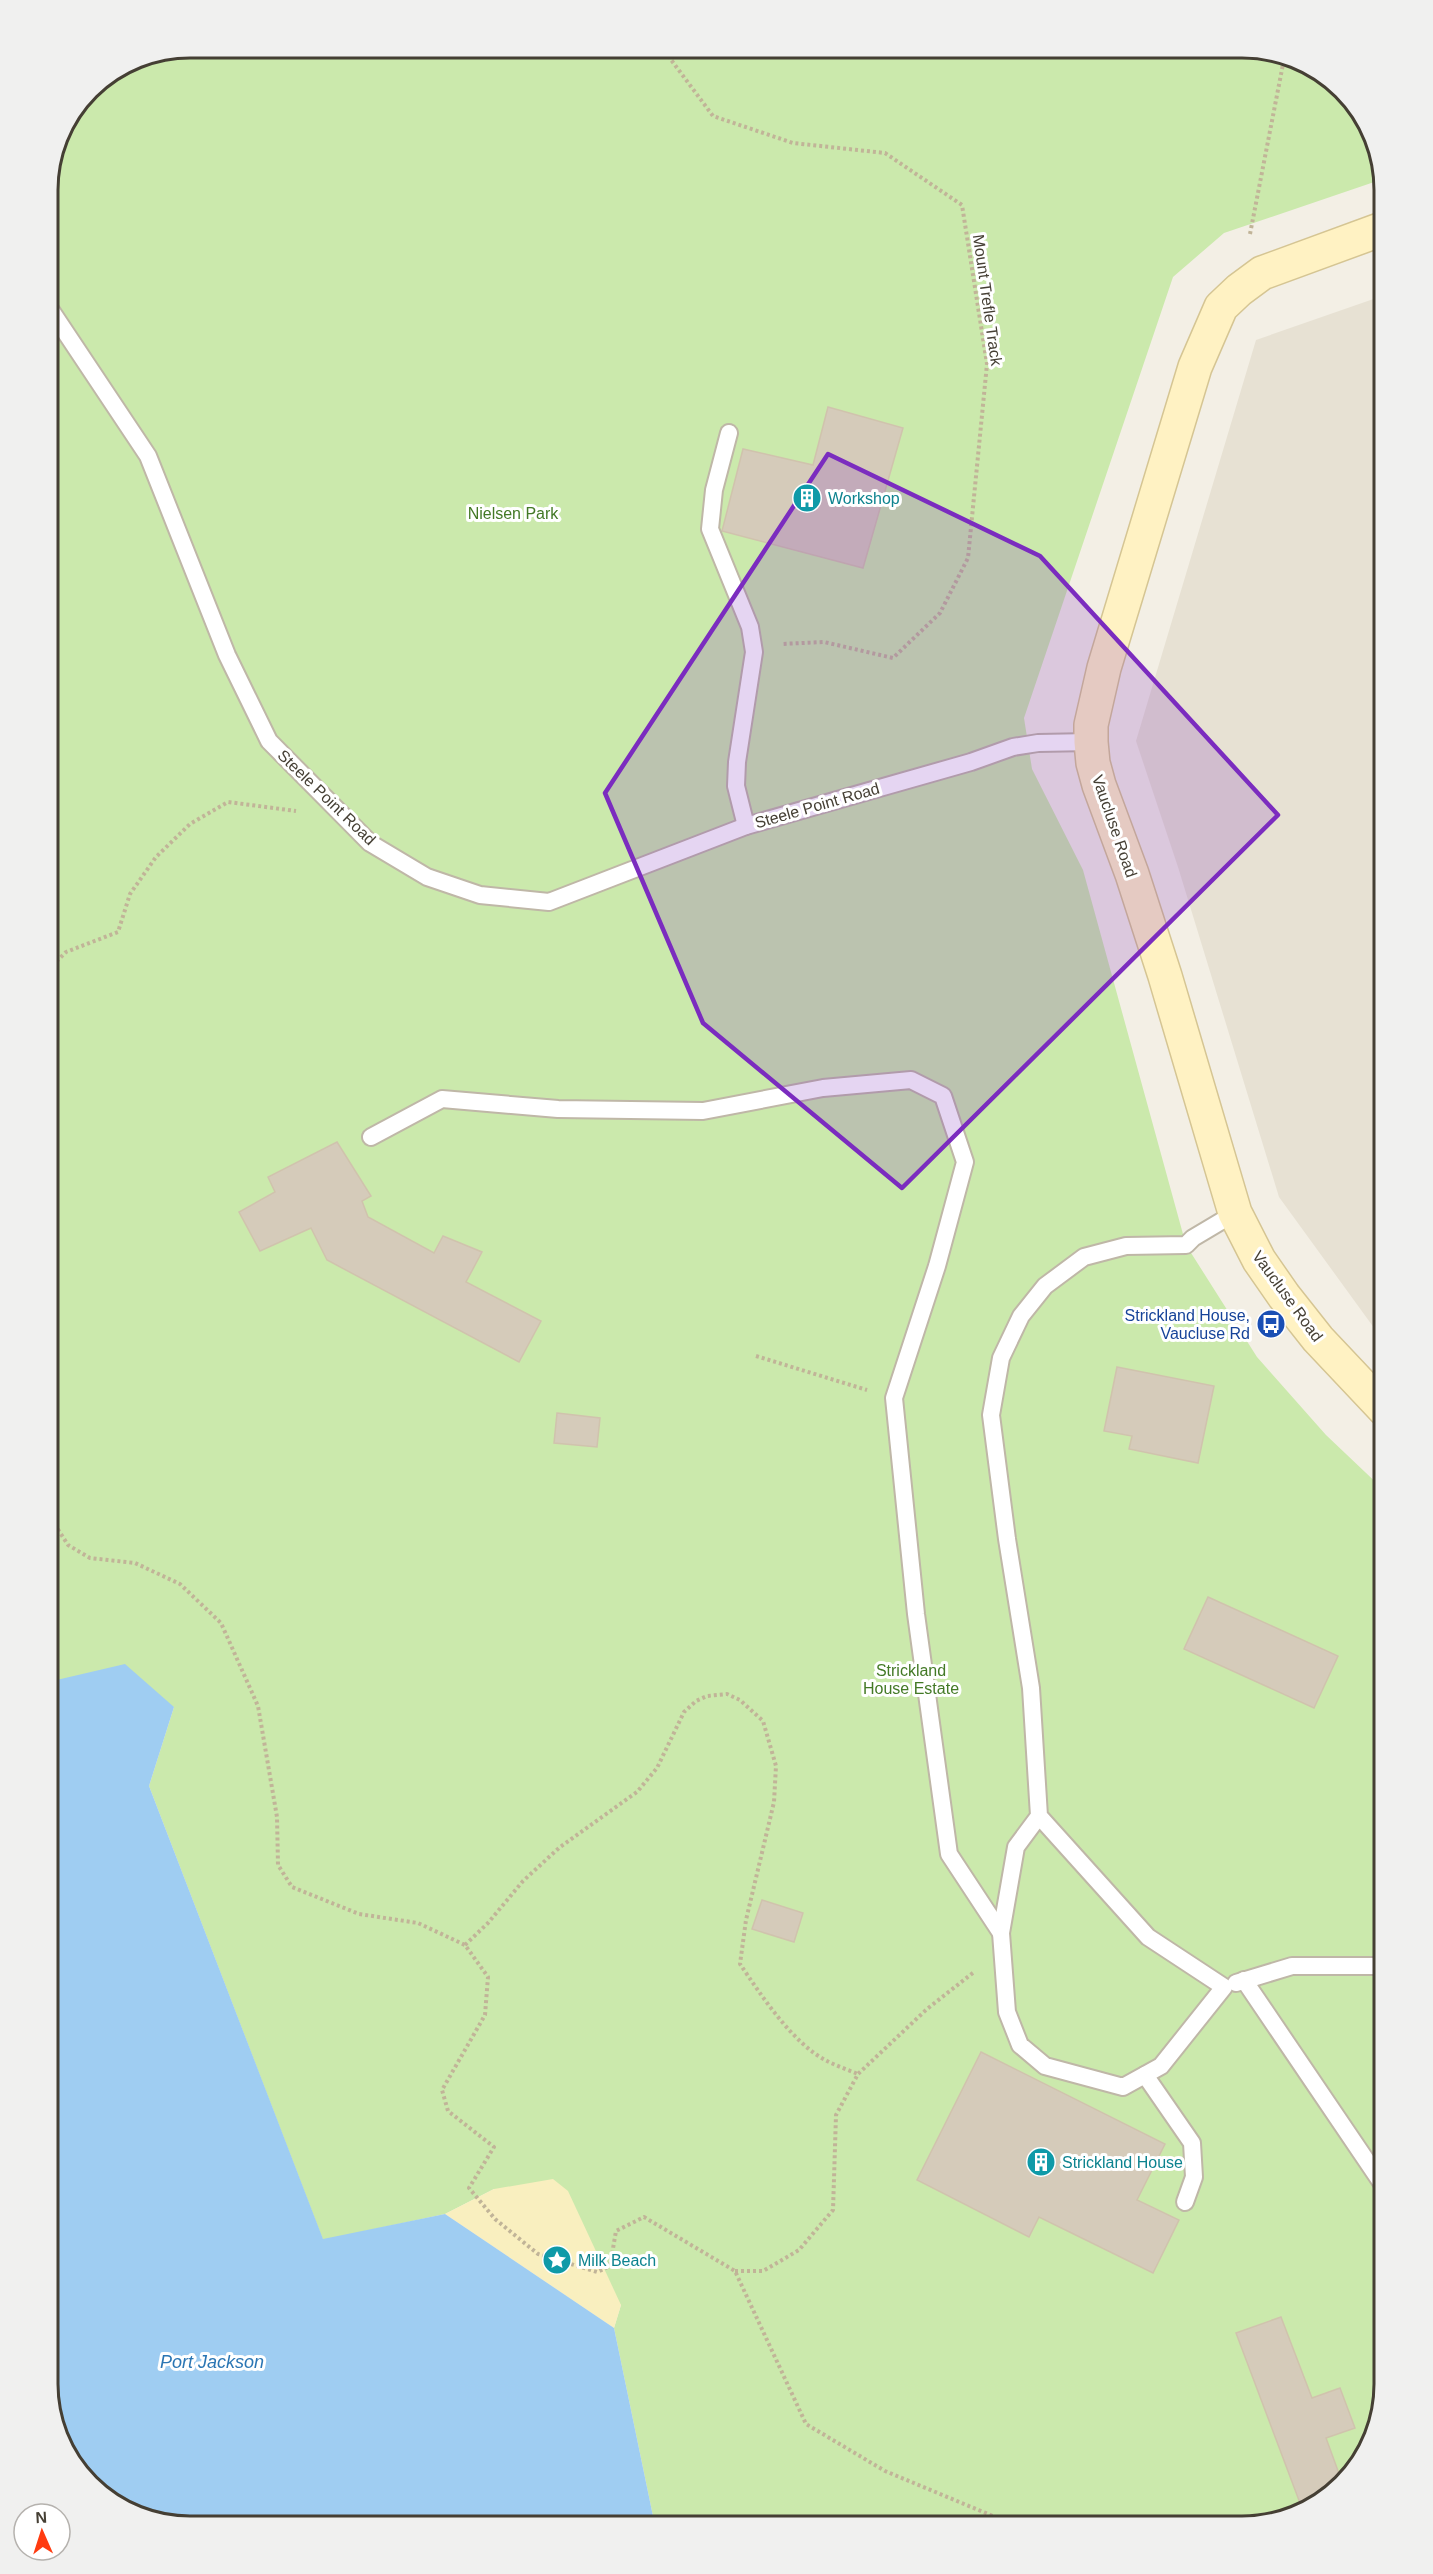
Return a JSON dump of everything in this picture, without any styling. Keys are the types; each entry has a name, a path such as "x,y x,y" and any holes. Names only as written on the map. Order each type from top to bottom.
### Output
{"street":[{"name":"Vaucluse Road","path":"1374,232 1262,273 1221,307 1195,368 1111,646 1091,725 1091,742 1099,785 1132,874 1161,965 1235,1214 1259,1260 1284,1296 1318,1339 1374,1398"}],"lane":[{"name":"Steele Point Road","path":"59,322 148,456 227,655 269,741 370,843 427,877 480,895 549,902 746,826 971,762 1012,747 1038,743 1091,742"},
{"path":"729,433 714,489 710,529 750,627 754,652 737,762 736,786 746,826"},
{"path":"371,1137 442,1100 558,1109 703,1111 823,1088 911,1080 943,1096 965,1162 937,1266 894,1398 916,1614 949,1854 1001,1933"},
{"path":"1235,1214 1193,1238 1186,1245 1126,1246 1084,1257 1045,1286 1021,1316 1001,1358 991,1415 1007,1539 1031,1688 1038,1816 1016,1847 1001,1933 1007,2012 1020,2045 1045,2066 1123,2088 1161,2066 1224,1987 1292,1966 1374,1966"},
{"path":"1038,1816 1148,1937 1224,1987"},
{"path":"1244,1980 1374,2172"},
{"path":"1145,2075 1192,2143 1194,2177 1185,2202"}],"path":[{"name":"Mount Trefle Track","path":"670,58 713,116 793,143 885,153 962,205 987,364 968,558 940,613 892,658 824,642 774,644 754,652"},
{"path":"1250,234 1283,64"},
{"path":"59,959 66,952 118,932 130,894 156,857 190,824 228,802 288,811 307,811"},
{"path":"756,1356 894,1398"},
{"path":"58,1530 68,1545 90,1558 135,1563 180,1584 221,1623 258,1706 277,1817 278,1865 292,1887 359,1914 418,1923 465,1945 488,1977 484,2015 442,2090 448,2111 494,2146 469,2188 495,2218 538,2254 597,2272 610,2266 616,2231 644,2217 735,2271 763,2271 799,2250 833,2210 836,2115 858,2074 927,2009 987,1962 1001,1933"},
{"path":"465,1945 488,1923 523,1881 560,1846 637,1792 657,1768 684,1712 702,1698 727,1694 740,1700 763,1721 776,1766 774,1802 746,1920 740,1964 771,2010 801,2040 825,2060 858,2074"},
{"path":"735,2271 806,2424 885,2470 992,2516"}],"highlighted area":[{"path":"828,454 1040,556 1278,815 902,1188 703,1023 605,793"}],"shaded area":[{"path":"1374,299 1374,1328 1279,1197 1178,867 1136,741 1256,340"}],"green space":[{"path":"190,58 1252,59 1285,65 1316,81 1342,103 1361,132 1368,148 1374,182 1224,233 1173,277 1024,718 1032,769 1083,870 1186,1245 1257,1357 1326,1435 1374,1481 1374,2384 1368,2426 1352,2457 1330,2483 1309,2498 1277,2511 1243,2516 653,2515 614,2328 621,2305 494,2189 445,2214 323,2240 149,1786 174,1707 58,1684 59,181 63,156 76,124 103,91 132,72 164,61"}],"sand":[{"name":"Milk Beach","path":"553,2179 568,2191 621,2305 614,2328 445,2214 494,2189"}],"water":[{"name":"Port Jackson","path":"125,1664 174,1707 149,1786 323,2239 445,2214 614,2328 653,2515 181,2515 148,2509 124,2498 97,2477 76,2450 65,2426 58,2384 58,1680"}],"building":[{"name":"Workshop","path":"828,407 903,428 863,568 722,531 743,449 813,465"},
{"path":"337,1142 371,1196 362,1201 368,1217 434,1253 443,1236 482,1252 466,1282 541,1321 519,1362 327,1260 311,1228 260,1251 239,1212 275,1192 268,1177"},
{"path":"1117,1367 1214,1386 1198,1463 1129,1449 1132,1436 1104,1431"},
{"path":"557,1413 600,1418 597,1447 554,1443"},
{"path":"1208,1597 1338,1656 1314,1708 1184,1649"},
{"path":"762,1900 803,1913 794,1942 752,1929"},
{"name":"Strickland House","path":"981,2052 1165,2144 1137,2200 1179,2220 1153,2273 1039,2217 1029,2237 917,2180"},
{"path":"1281,2317 1312,2398 1340,2388 1355,2428 1326,2438 1339,2474 1330,2483 1300,2502 1236,2333"}],"place":[{"name":"Workshop","path":"807,498"},
{"name":"Strickland House, Vaucluse Rd","path":"1271,1324"},
{"name":"Strickland House","path":"1041,2162"},
{"name":"Milk Beach","path":"557,2260"}],"park label":[{"name":"Nielsen Park","path":"513,513"},
{"name":"Strickland House Estate","path":"911,1679"}]}
